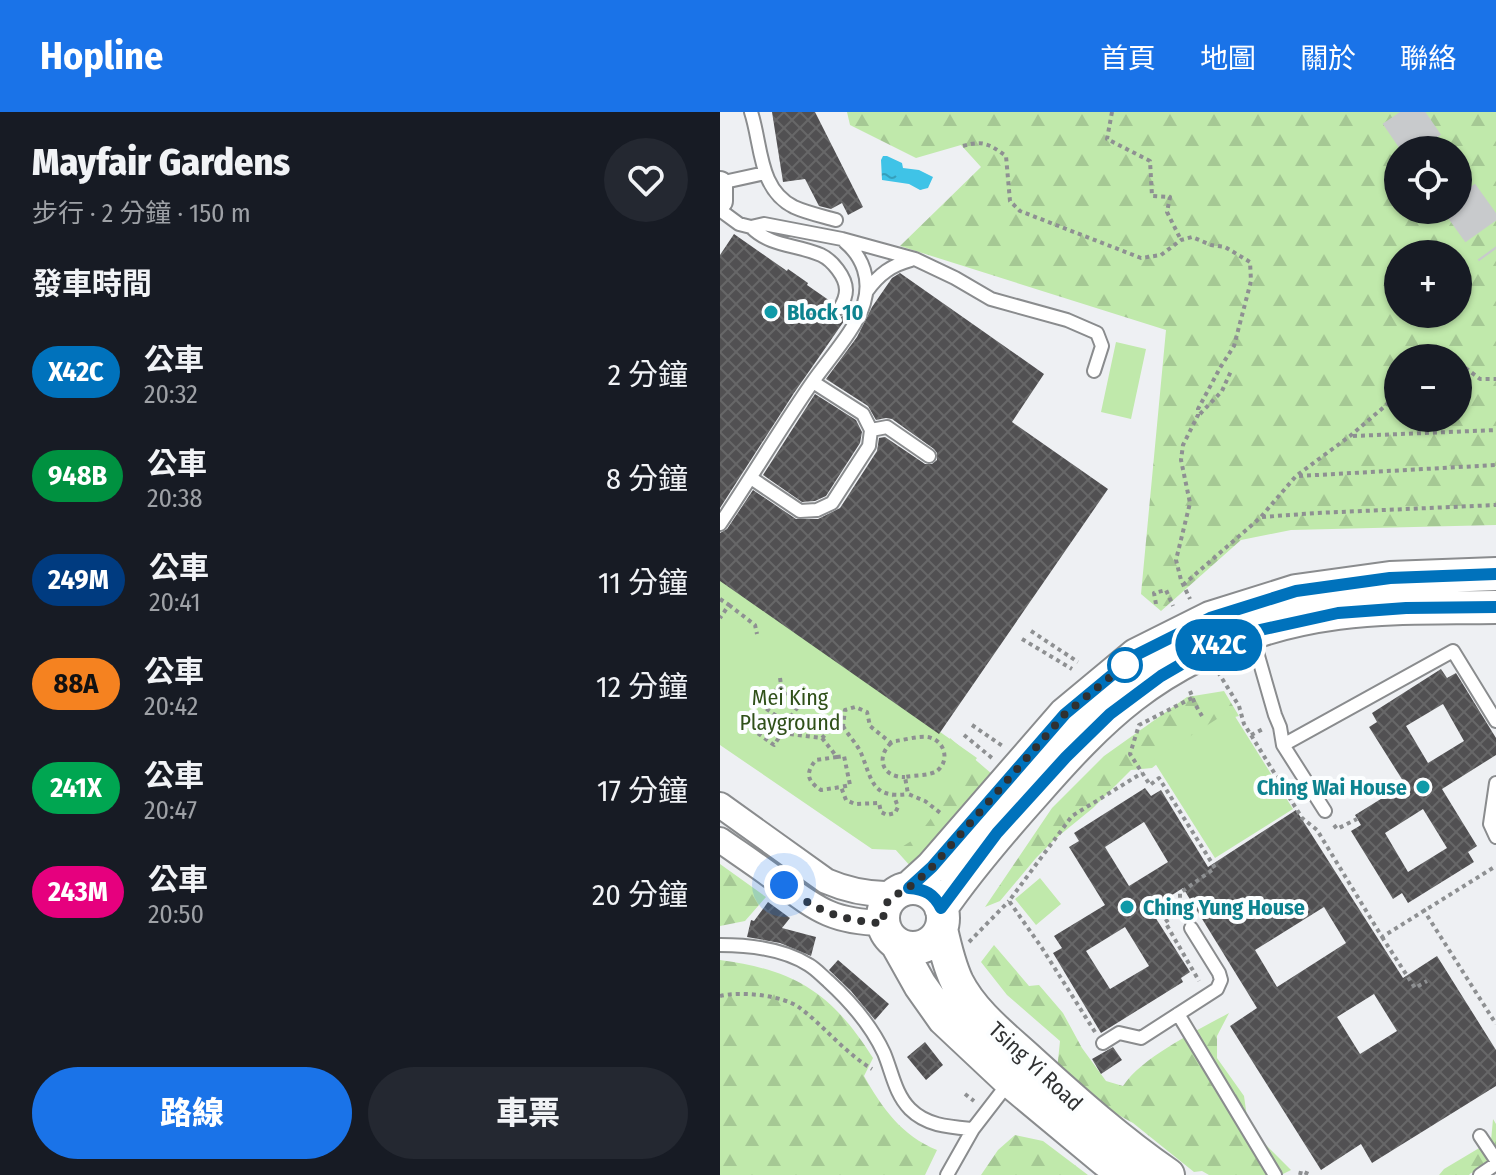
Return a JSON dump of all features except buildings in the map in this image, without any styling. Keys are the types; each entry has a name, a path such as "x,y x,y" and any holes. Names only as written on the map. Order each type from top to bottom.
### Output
{"main road":[{"path":"896,912 1065,714 1136,655 1210,618 1296,591 1390,578 1496,574"},
{"path":"896,912 911,948 924,946 936,937 941,919 997,833 1066,757 1132,696 1204,651 1251,632 1312,617 1406,608 1496,607"},
{"path":"896,912 925,890 938,901 941,919"},
{"name":"Tsing Yi Road","path":"896,912 920,985 944,1019 1010,1081 1126,1175"},
{"name":"Tsing Yi Road","path":"941,919 947,957 957,983 973,1006 1098,1123 1168,1175"}],"street":[{"path":"720,183 720,201"},
{"path":"720,805 826,881 867,893 896,912"},
{"path":"720,840 823,911 852,921 896,912"}],"lane":[{"path":"751,112 765,173 774,191 791,205 836,220"},
{"path":"720,183 765,173"},
{"path":"720,210 739,224 751,227 764,224 842,239 915,259 991,299 1067,320 1097,333 1102,346 1094,371"},
{"path":"751,227 761,237 823,256 844,279 846,292 840,308"},
{"path":"720,524 861,311 867,280 861,261 842,239"},
{"path":"867,291 882,273 915,259"},
{"path":"751,478 800,511 817,510 832,503 869,446 871,430 863,414 813,382"},
{"path":"871,430 887,427 929,456"},
{"path":"1251,632 1283,745 1328,815"},
{"path":"1283,745 1453,651 1496,721"},
{"path":"1496,783 1490,824 1496,837"},
{"path":"1103,1043 1119,1033 1141,1038 1217,989 1221,980 1219,973 1191,928"},
{"path":"724,945 773,951 810,965 860,1014 883,1052 903,1101 916,1115 936,1124 973,1129"},
{"path":"1178,1014 1275,1175"},
{"path":"947,1175 973,1129 1010,1081"},
{"path":"1480,1136 1496,1162 1480,1175"}],"path":[{"path":"1112,112 1107,139 1150,161 1152,196 1170,197 1167,212 1181,240"},
{"path":"963,146 982,142 1006,156 1010,201 1020,211 1141,258 1161,255 1181,240 1192,237 1225,247 1250,262 1251,281 1234,346 1198,409 1198,415"},
{"path":"1190,599 1176,560 1190,503 1181,460 1183,445 1198,415 1222,391 1231,371"},
{"path":"1472,373 1480,379 1496,379"},
{"path":"1183,585 1260,518 1296,476 1384,407"},
{"path":"1350,436 1496,430"},
{"path":"1296,476 1496,465"},
{"path":"1260,518 1496,505"},
{"path":"1156,604 1154,593 1166,590 1173,606"},
{"path":"720,599 755,625 757,634"},
{"path":"720,618 729,605"},
{"path":"1031,631 1078,662"},
{"path":"1022,639 1072,669"},
{"path":"1217,670 1239,706 1244,724 1302,818 1317,830 1415,988 1427,981"},
{"path":"780,678 782,691"},
{"path":"777,688 782,691 800,704 786,723 764,707 777,688"},
{"path":"1190,691 1202,716"},
{"path":"1186,821 1159,778 1150,785 1130,754 1139,725 1192,698"},
{"path":"891,743 870,726 867,712 855,707 845,710 843,726 860,751 875,786 881,792 894,796 908,794 925,801 948,819"},
{"path":"745,724 774,745 782,733 781,719"},
{"path":"972,725 1001,745"},
{"path":"822,738 832,728 843,726"},
{"path":"782,733 822,738 837,757"},
{"path":"964,735 992,757"},
{"path":"925,737 936,739 943,747 945,758 937,771 898,777 891,775 883,765 882,755 891,743 925,737"},
{"path":"844,756 850,785 821,790 812,784 810,768 816,760 837,757 844,756"},
{"path":"975,937 1009,901 1072,816 1142,773"},
{"path":"905,777 908,794"},
{"path":"841,787 846,800 855,804 879,803 881,812 887,815 895,813 898,807 894,796"},
{"path":"1328,815 1337,829 1357,819"},
{"path":"1382,937 1496,866"},
{"path":"1009,901 1103,1043"},
{"path":"1423,909 1496,1024"},
{"path":"720,996 760,994 797,1005 855,1059 884,1076 892,1076"},
{"path":"1300,1175 1301,1171 1311,1175"}],"green space":[{"path":"847,112 1496,112 1496,525 1291,530 1241,540 1161,611 1141,594 1166,330 900,246 981,167 961,145 916,158 850,125"},
{"path":"1116,342 1146,349 1131,419 1101,412"},
{"name":"Mei King Playground","path":"720,577 977,758 916,838 897,850 872,849 720,745"},
{"path":"1224,691 1239,716 1227,719 1177,748 1152,768 1131,770 1036,858 1000,901 985,907 1052,808 1104,756 1187,697"},
{"path":"1231,710 1293,809 1215,858 1153,760"},
{"path":"950,738 992,774 912,868 894,848 939,795"},
{"path":"720,864 766,897 745,921 720,926"},
{"path":"1040,878 1061,904 1036,925 1015,899"},
{"path":"994,945 1029,986 1039,985 1063,1013 1082,1048 1106,1081 1123,1086 1157,1055 1229,1013 1217,1036 1217,1058 1244,1096 1248,1124 1291,1170 1281,1175 1209,1175 1202,1171 1194,1172 1133,1123 1102,1106 1057,1070 1060,1041 1007,995 981,962"},
{"path":"720,960 770,970 791,978 826,1001 842,1017 873,1058 864,1076 878,1099 903,1129 937,1150 925,1175 720,1175"},
{"path":"1493,1119 1496,1124 1496,1168 1469,1175 1439,1175 1491,1141"},
{"path":"1015,1135 1043,1141 1088,1175 981,1175 998,1150"}],"water":[{"path":"883,156 902,163 903,168 919,170 933,177 928,188 920,190 909,184 882,180"}],"tunnel":[{"path":"1400,112 1416,136"},
{"path":"1472,216 1496,249"}],"bus line":[{"name":"X42C","path":"1496,574 1390,578 1296,591 1210,618 1136,655 1065,714 932,867 909,888 925,890 938,901 941,908 997,833 1110,714 1161,676 1204,651 1251,632 1338,613 1406,608 1496,607"}],"place":[{"name":"Block 10","path":"771,312"},
{"name":"Ching Wai House","path":"1423,787"},
{"name":"Ching Yung House","path":"1127,907"}],"route":[{"path":"784,885 809,904 837,917 883,923 883,912 895,894 909,888 932,867 1065,714 1125,665"}]}
